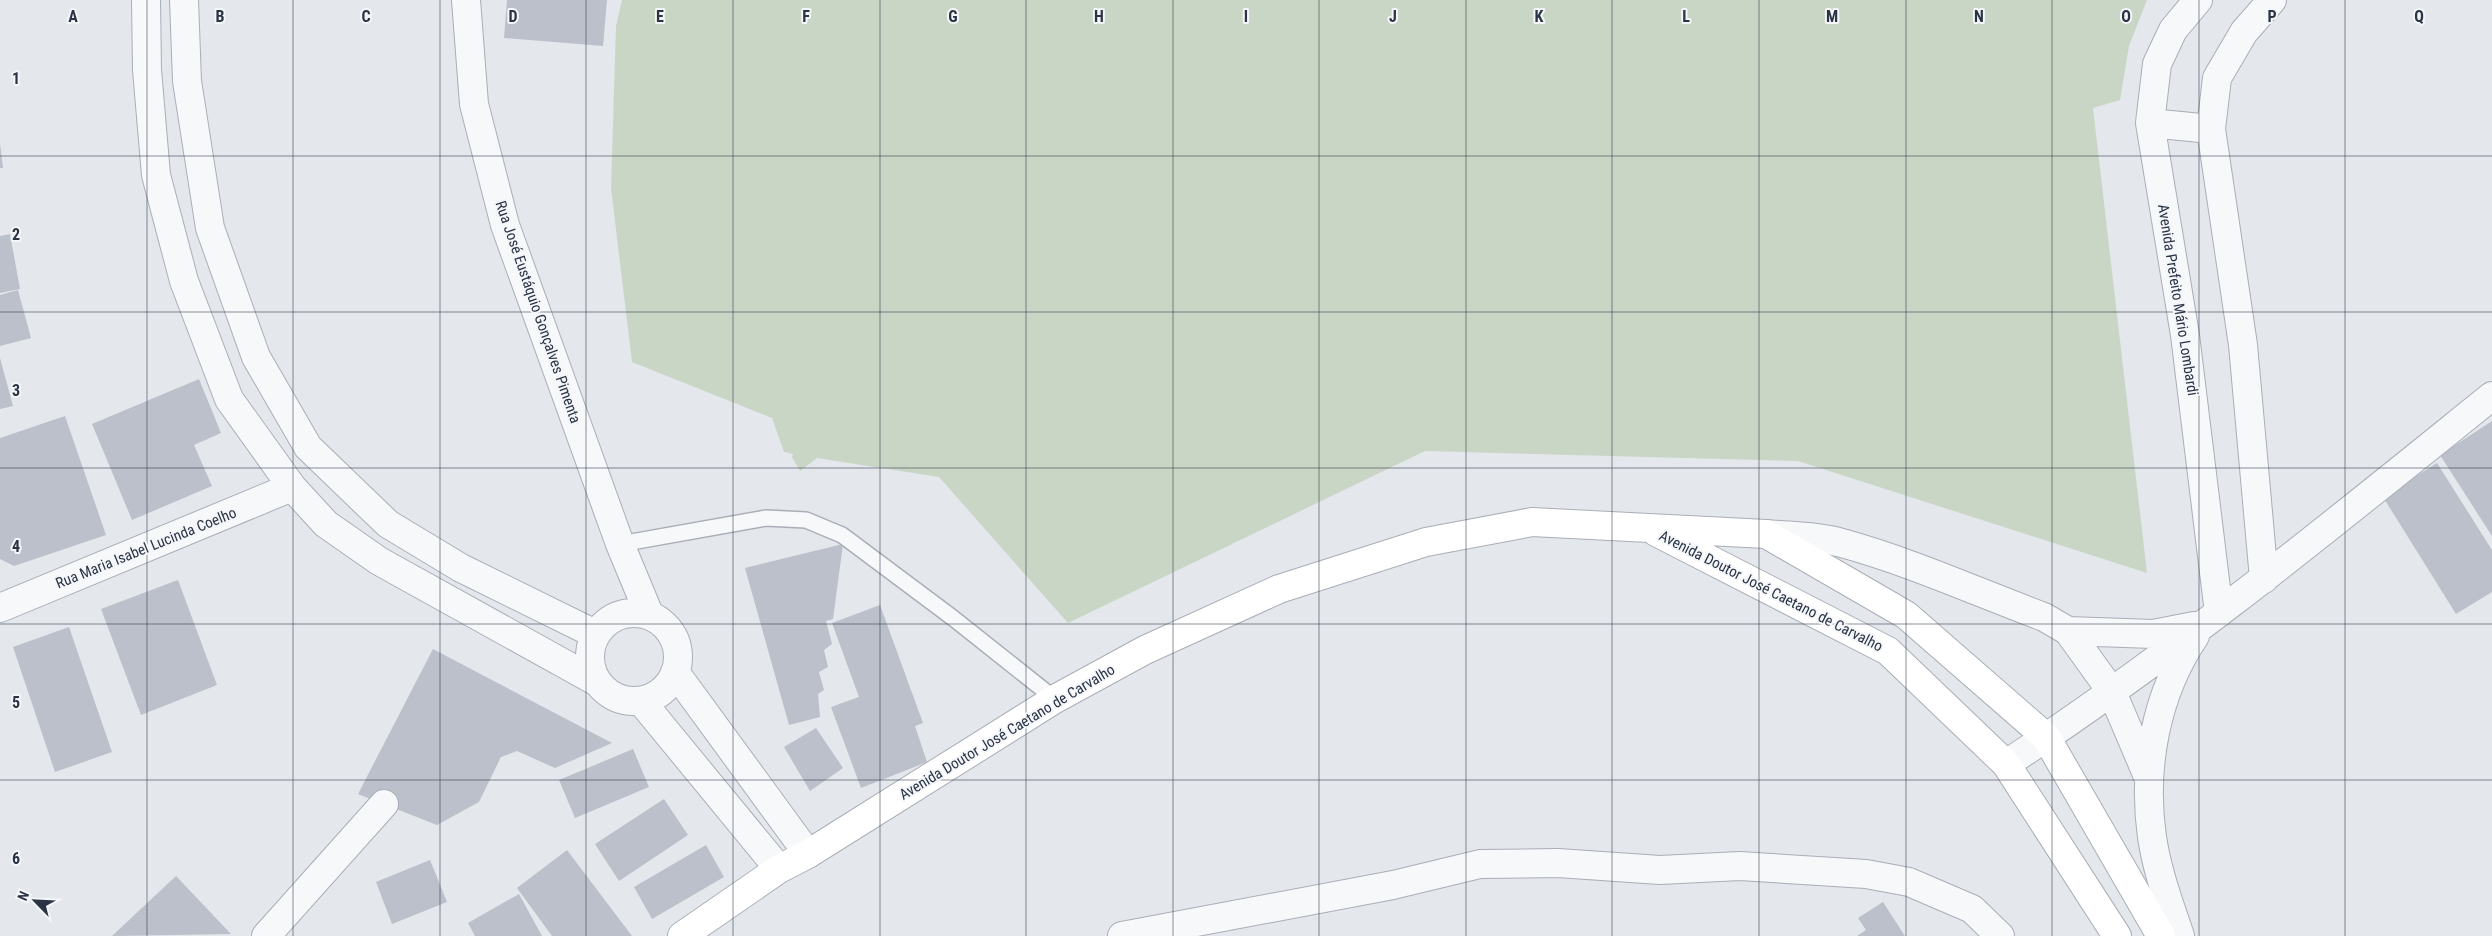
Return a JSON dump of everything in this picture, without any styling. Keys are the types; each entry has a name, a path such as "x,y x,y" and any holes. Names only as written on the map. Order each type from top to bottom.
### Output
{"main road":[{"name":"Avenida Doutor José Caetano de Carvalho","path":"682,936 779,869 808,854 1056,699 1145,650 1279,589 1426,542 1532,522 1766,534 1906,614 2046,737 2161,936"},
{"name":"Avenida Doutor José Caetano de Carvalho","path":"1646,527 1888,651 2006,764 2117,936"}],"street":[{"path":"146,0 147,70 156,175 184,281 229,399 292,487 326,524 379,562 597,682 616,698 640,701 662,692 669,684 675,672 679,656 675,639 665,624 649,614 634,612 619,615 606,622 596,634 590,650 591,667 597,682"},
{"path":"184,0 187,81 210,228 256,357 308,447 388,524 461,568 596,634"},
{"name":"Rua José Eustáquio Gonçalves Pimenta","path":"466,0 474,104 504,225 620,544 649,614"},
{"name":"Avenida Prefeito Mário Lombardi","path":"2198,0 2173,30 2157,64 2150,123 2186,335 2211,618"},
{"path":"2264,580 2243,345 2210,129 2217,78 2244,32 2272,0"},
{"path":"2150,123 2210,129"},
{"path":"2006,764 2112,692 2264,580 2492,396"},
{"name":"Rua Maria Isabel Lucinda Coelho","path":"0,608 292,487"},
{"path":"1766,534 1811,537 1841,543 1870,552 2044,617 2068,630 2153,634 2211,618"},
{"path":"2180,936 2161,878 2152,836 2149,779 2162,704 2178,661 2211,618"},
{"path":"2068,630 2112,692 2149,779"},
{"path":"675,672 808,854"},
{"path":"640,701 779,869"},
{"path":"266,936 384,804"},
{"path":"1122,936 1393,885 1480,864 1558,863 1660,870 1740,866 1866,874 1909,882 1972,909 2000,936"}],"lane":[{"path":"620,544 766,518 806,520 842,535 953,618 1056,699"}],"green space":[{"path":"622,0 2147,0 2129,46 2120,100 2093,108 2147,573 1798,461 1425,451 1068,623 939,477 817,458 800,471 792,457 793,454 784,452 772,418 632,362 611,188 616,26"}],"building":[{"path":"507,0 607,0 603,46 504,38"},
{"path":"0,144 3,168 0,168"},
{"path":"10,234 20,289 0,293 0,236"},
{"path":"18,290 31,338 0,346 0,295"},
{"path":"0,358 13,406 0,409"},
{"path":"199,379 221,433 194,445 212,486 132,520 92,424"},
{"path":"65,416 106,535 14,566 0,559 0,438"},
{"path":"2492,421 2492,536 2440,455"},
{"path":"2437,463 2492,550 2492,592 2456,614 2383,497"},
{"path":"843,544 833,619 826,621 832,644 824,650 828,667 819,672 824,690 818,694 820,717 789,725 745,568"},
{"path":"178,580 217,685 141,715 101,609"},
{"path":"880,605 923,723 915,726 927,762 861,788 831,707 859,697 832,623"},
{"path":"69,627 112,752 55,772 13,647"},
{"path":"433,649 612,743 555,768 517,751 501,757 479,802 437,825 358,794"},
{"path":"816,728 843,768 810,791 784,747"},
{"path":"633,749 649,787 575,818 559,780"},
{"path":"664,799 688,835 619,881 595,844"},
{"path":"706,845 724,877 652,919 634,887"},
{"path":"567,850 632,936 552,936 517,888"},
{"path":"430,860 447,902 392,924 376,882"},
{"path":"176,876 231,934 112,936"},
{"path":"519,894 542,936 475,936 468,923"},
{"path":"1883,902 1905,936 1857,936 1866,930 1858,918"}]}
